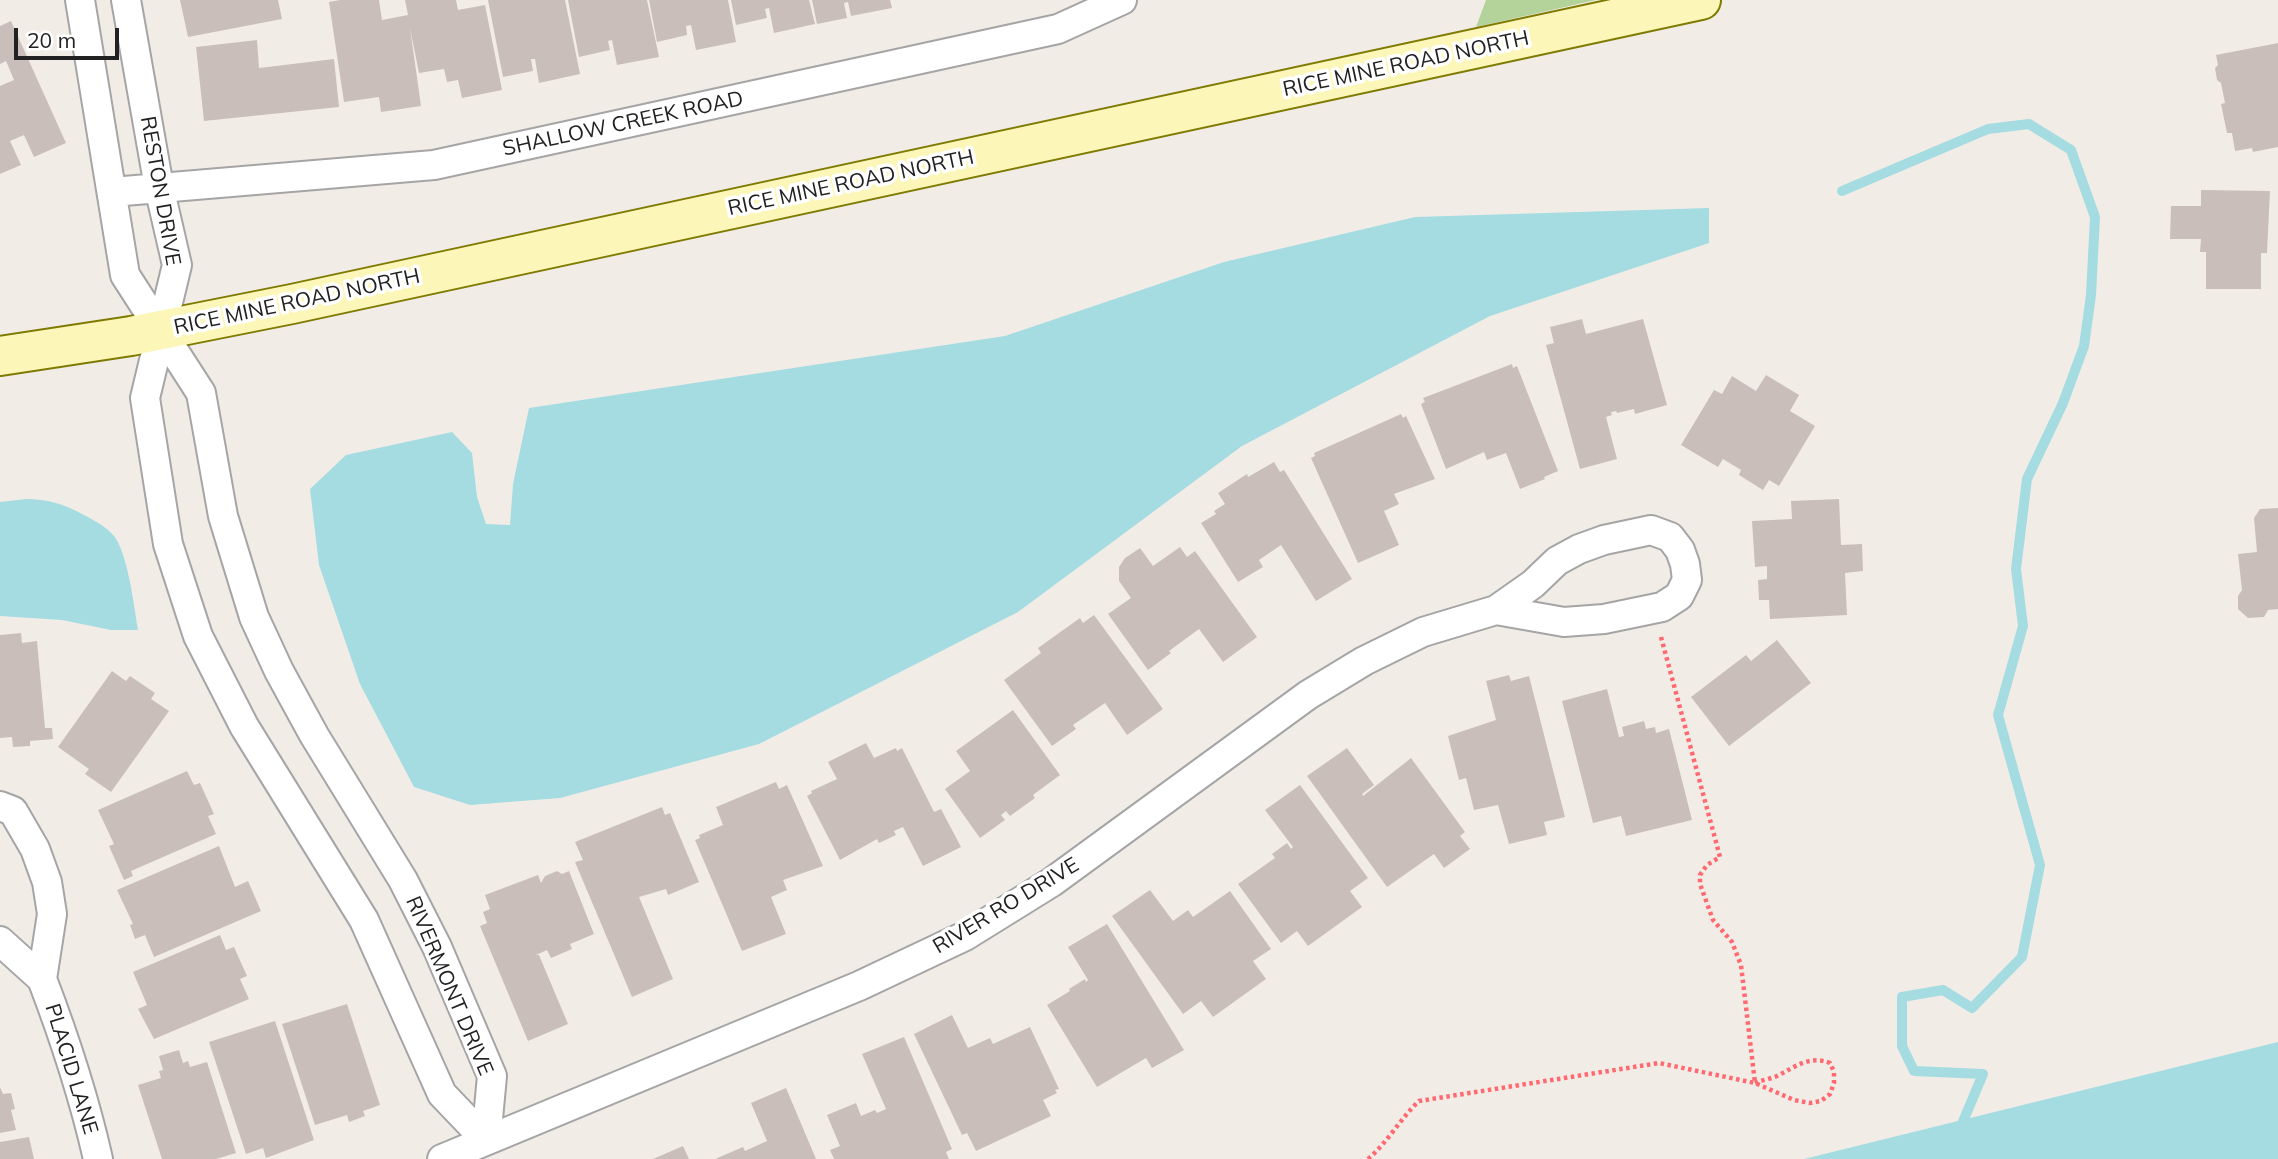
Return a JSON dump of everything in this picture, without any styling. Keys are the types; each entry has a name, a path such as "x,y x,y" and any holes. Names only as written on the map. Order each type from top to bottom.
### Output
{"main road":[{"name":"RICE MINE ROAD NORTH","path":"0,356 160,331 1701,0"}],"street":[{"path":"80,0 125,275 160,331 145,398 168,544 198,636 244,726 364,920 442,1094 486,1140"},
{"name":"RESTON DRIVE","path":"126,0 159,187 177,265 160,331"},
{"name":"SHALLOW CREEK ROAD","path":"112,192 435,165 1058,29 1122,0"},
{"name":"RIVERMONT DRIVE","path":"160,331 201,393 223,516 254,617 279,671 314,735 403,880 437,947 492,1076 486,1140"},
{"path":"1651,530 1670,537 1680,550 1686,580 1679,596 1662,607 1604,620 1563,622 1496,610 1533,584 1557,561 1604,540 1651,530"},
{"name":"RIVER RO DRIVE","path":"442,1159 859,986 965,936 1052,882 1308,695 1364,660 1423,632 1496,610"},
{"name":"PLACID LANE","path":"0,806 13,811 35,849 47,882 52,915 42,979"},
{"name":"PLACID LANE","path":"0,941 42,979 70,1054 98,1159"}],"path":[{"path":"1653,608 1720,857 1707,865 1700,874 1700,884 1713,920 1732,942 1741,965 1755,1083"},
{"path":"1368,1159 1388,1140 1404,1115 1419,1101 1659,1063 1755,1083 1794,1100 1810,1103 1821,1101 1830,1094 1834,1072 1830,1063 1821,1059 1809,1060 1755,1083"}],"green space":[{"path":"1486,0 1596,0 1476,27"}],"water":[{"path":"1709,208 1709,243 1490,316 1242,446 1018,612 759,744 560,798 470,805 414,787 360,684 319,565 310,489 346,455 452,432 472,453 477,497 486,524 510,525 513,484 529,408 1005,336 1224,262 1415,217"},
{"path":"26,499 69,507 114,536 127,567 138,630 111,630 62,620 0,616 0,502"},
{"path":"2278,1042 2278,1159 1804,1159"}],"building":[{"path":"180,0 278,0 282,19 188,37"},
{"path":"379,0 382,20 408,15 405,0 456,0 458,10 485,5 502,90 462,98 458,80 447,82 444,69 419,73 410,28 421,106 381,112 379,97 344,102 329,2"},
{"path":"488,0 565,0 580,74 539,83 535,59 531,59 533,71 503,77"},
{"path":"568,0 647,0 659,57 617,65 612,40 608,41 610,50 579,57"},
{"path":"649,0 728,0 736,42 696,50 691,25 686,26 687,35 657,42"},
{"path":"731,0 809,0 815,24 774,33 769,8 765,9 767,18 736,25"},
{"path":"812,0 890,0 892,8 851,16 848,2 844,3 847,18 817,24"},
{"path":"11,21 66,143 34,157 24,135 10,141 21,165 0,174 0,86 14,80 6,61 0,64 0,26"},
{"path":"257,40 259,68 334,59 339,107 204,121 196,47"},
{"path":"2278,43 2278,147 2253,152 2252,148 2235,151 2232,133 2227,133 2221,104 2225,103 2221,83 2217,80 2216,55"},
{"path":"2201,190 2270,191 2267,253 2261,253 2261,289 2206,289 2206,252 2200,252 2201,239 2170,239 2171,206 2201,206"},
{"path":"1582,319 1586,334 1643,319 1667,405 1635,414 1634,409 1611,412 1612,415 1606,417 1617,459 1580,469 1546,345 1554,343 1550,327"},
{"path":"1512,364 1513,368 1517,366 1558,471 1520,489 1506,453 1487,460 1484,452 1446,469 1421,404 1425,402 1423,398"},
{"path":"1766,375 1799,395 1790,411 1815,426 1779,486 1769,480 1763,490 1739,475 1741,470 1723,459 1718,467 1681,445 1714,390 1722,394 1732,376 1756,391"},
{"path":"1401,414 1403,418 1406,416 1435,479 1394,494 1399,504 1384,511 1399,545 1358,563 1311,458 1315,456 1314,453"},
{"path":"1274,462 1280,472 1284,470 1352,579 1316,601 1281,545 1259,560 1263,567 1238,582 1201,523 1216,514 1214,511 1225,504 1218,493 1247,474 1248,477"},
{"path":"1839,499 1841,545 1862,544 1863,571 1845,573 1847,615 1770,619 1769,600 1759,600 1758,580 1767,579 1767,566 1755,567 1752,521 1792,519 1791,501"},
{"path":"2278,508 2278,609 2268,610 2264,617 2248,618 2238,609 2238,596 2242,590 2238,554 2257,552 2254,518 2260,509"},
{"path":"1180,547 1187,557 1195,551 1257,637 1223,662 1199,629 1148,670 1108,614 1131,598 1119,581 1119,567 1125,558 1140,548 1153,566"},
{"path":"1094,615 1163,709 1127,735 1105,703 1073,725 1076,729 1052,746 1004,680 1041,653 1038,648 1080,618 1083,623"},
{"path":"21,633 22,643 37,641 45,728 52,728 53,739 30,741 30,746 13,747 12,737 0,738 0,635"},
{"path":"1777,640 1811,683 1729,746 1691,697 1746,655 1751,661"},
{"path":"112,671 126,681 130,676 155,693 151,699 169,711 111,792 85,774 89,769 58,747"},
{"path":"1509,675 1511,681 1529,676 1565,817 1544,822 1547,835 1509,844 1498,805 1474,810 1466,778 1459,780 1448,736 1496,720 1486,681"},
{"path":"1607,689 1619,737 1624,736 1622,727 1644,721 1646,729 1655,727 1656,733 1669,729 1692,820 1626,836 1621,816 1593,823 1562,701"},
{"path":"1013,710 1060,775 1010,816 1006,811 1001,815 1005,820 980,838 945,789 970,771 956,751"},
{"path":"866,743 874,758 902,748 934,812 941,809 961,847 923,866 903,827 894,831 896,835 879,843 877,839 840,860 807,796 811,791 837,779 828,762"},
{"path":"1347,748 1374,785 1362,794 1363,796 1411,758 1465,832 1460,836 1470,849 1444,868 1434,854 1387,887 1307,776"},
{"path":"187,771 194,785 200,783 214,814 208,816 216,834 131,871 133,876 124,880 109,846 114,844 98,810"},
{"path":"776,782 779,789 787,785 823,866 783,880 787,890 771,897 786,934 742,951 695,840 700,838 699,835 723,825 716,807"},
{"path":"1300,785 1368,878 1350,891 1362,907 1308,946 1297,931 1281,943 1238,884 1275,858 1272,854 1287,843 1291,849 1293,847 1265,810"},
{"path":"662,807 665,815 670,813 699,882 668,895 666,889 639,897 673,979 632,997 575,862 583,860 575,842"},
{"path":"219,846 235,887 248,881 261,911 154,957 145,935 135,939 130,925 133,924 117,890"},
{"path":"557,871 562,874 569,871 594,934 570,944 572,949 551,958 547,950 536,955 539,955 568,1024 528,1041 480,926 487,923 483,912 490,909 485,895 538,875 541,883 545,876"},
{"path":"1150,890 1173,921 1188,910 1193,917 1230,891 1271,949 1253,961 1266,979 1213,1017 1201,1001 1183,1014 1112,916"},
{"path":"1107,924 1184,1050 1152,1068 1146,1058 1097,1087 1047,1005 1085,979 1086,982 1088,980 1068,947"},
{"path":"220,935 226,950 234,947 247,976 240,979 249,999 154,1039 138,1009 147,1005 133,972"},
{"path":"347,1004 380,1105 363,1111 365,1116 349,1122 347,1115 315,1125 282,1024"},
{"path":"952,1015 968,1048 990,1038 993,1044 1030,1027 1059,1089 1055,1090 1057,1093 1043,1100 1051,1116 976,1151 967,1133 962,1135 914,1034"},
{"path":"275,1021 314,1140 266,1158 263,1148 246,1154 209,1042"},
{"path":"904,1037 952,1149 946,1152 949,1159 834,1159 830,1150 840,1146 827,1115 856,1103 861,1116 886,1109 862,1054"},
{"path":"179,1050 183,1063 188,1061 190,1067 207,1062 236,1153 216,1159 162,1159 138,1085 161,1078 159,1071 163,1070 159,1056"},
{"path":"0,1087 3,1094 11,1093 15,1109 11,1110 16,1130 0,1133"},
{"path":"786,1088 816,1159 715,1159 743,1147 745,1151 767,1141 751,1103"},
{"path":"29,1137 34,1159 0,1159 0,1142"},
{"path":"683,1146 689,1159 653,1159"}],"waterway":[{"path":"1842,191 1988,129 2029,124 2071,150 2095,217 2091,295 2084,346 2063,403 2027,479 2016,569 2023,626 1998,715 2040,865 2022,957 1972,1008 1943,990 1902,997 1902,1046 1914,1071 1983,1074 1959,1131"}]}
